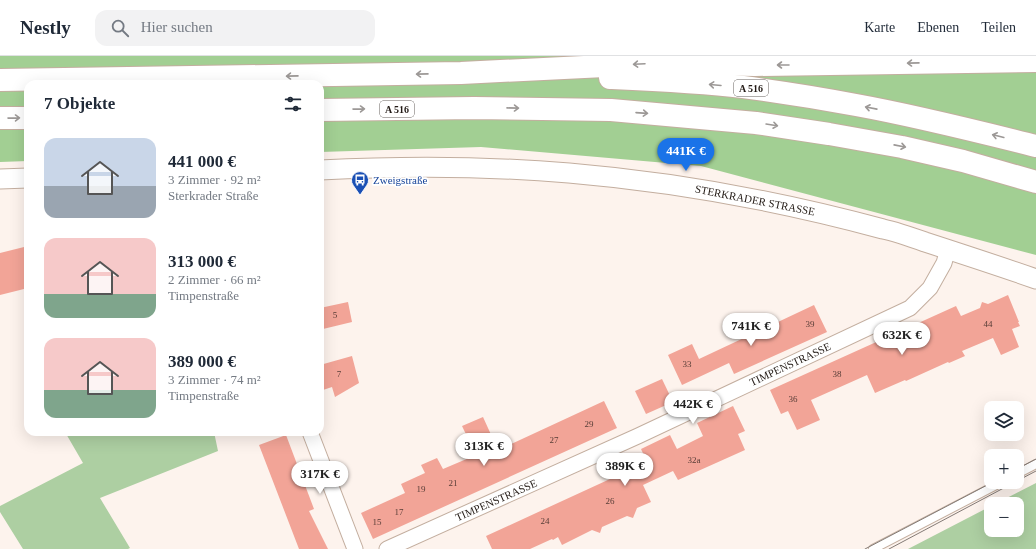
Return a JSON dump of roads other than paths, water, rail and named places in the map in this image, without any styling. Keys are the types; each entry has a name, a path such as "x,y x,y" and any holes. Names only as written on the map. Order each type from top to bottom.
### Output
{"highway":[{"path":"461,73 666,62 770,65 1036,62"},
{"name":"A 516","path":"0,80 461,73 606,77 744,87 856,104 919,117 1036,146"},
{"name":"A 516","path":"324,110 474,108 611,110 756,123 902,146 963,161 1036,182"},
{"path":"0,118 24,118"}],"street":[{"name":"STERKRADER STRASSE","path":"324,170 355,168 454,168 569,173 635,180 702,190 758,199 823,213 885,229 1036,279"},
{"path":"0,179 24,178"},
{"name":"TIMPENSTRASSE","path":"387,549 638,436 910,308 930,288 944,264 948,249"},
{"path":"312,436 355,549"}],"lane":[{"path":"1024,470 1036,464"},
{"path":"873,549 989,489"}],"tram line":[{"path":"1024,465 1036,459"},
{"path":"1024,477 1036,471"},
{"path":"865,549 984,487"},
{"path":"889,549 1002,489"}],"place":[{"name":"Zweigstraße","path":"360,195"}]}
